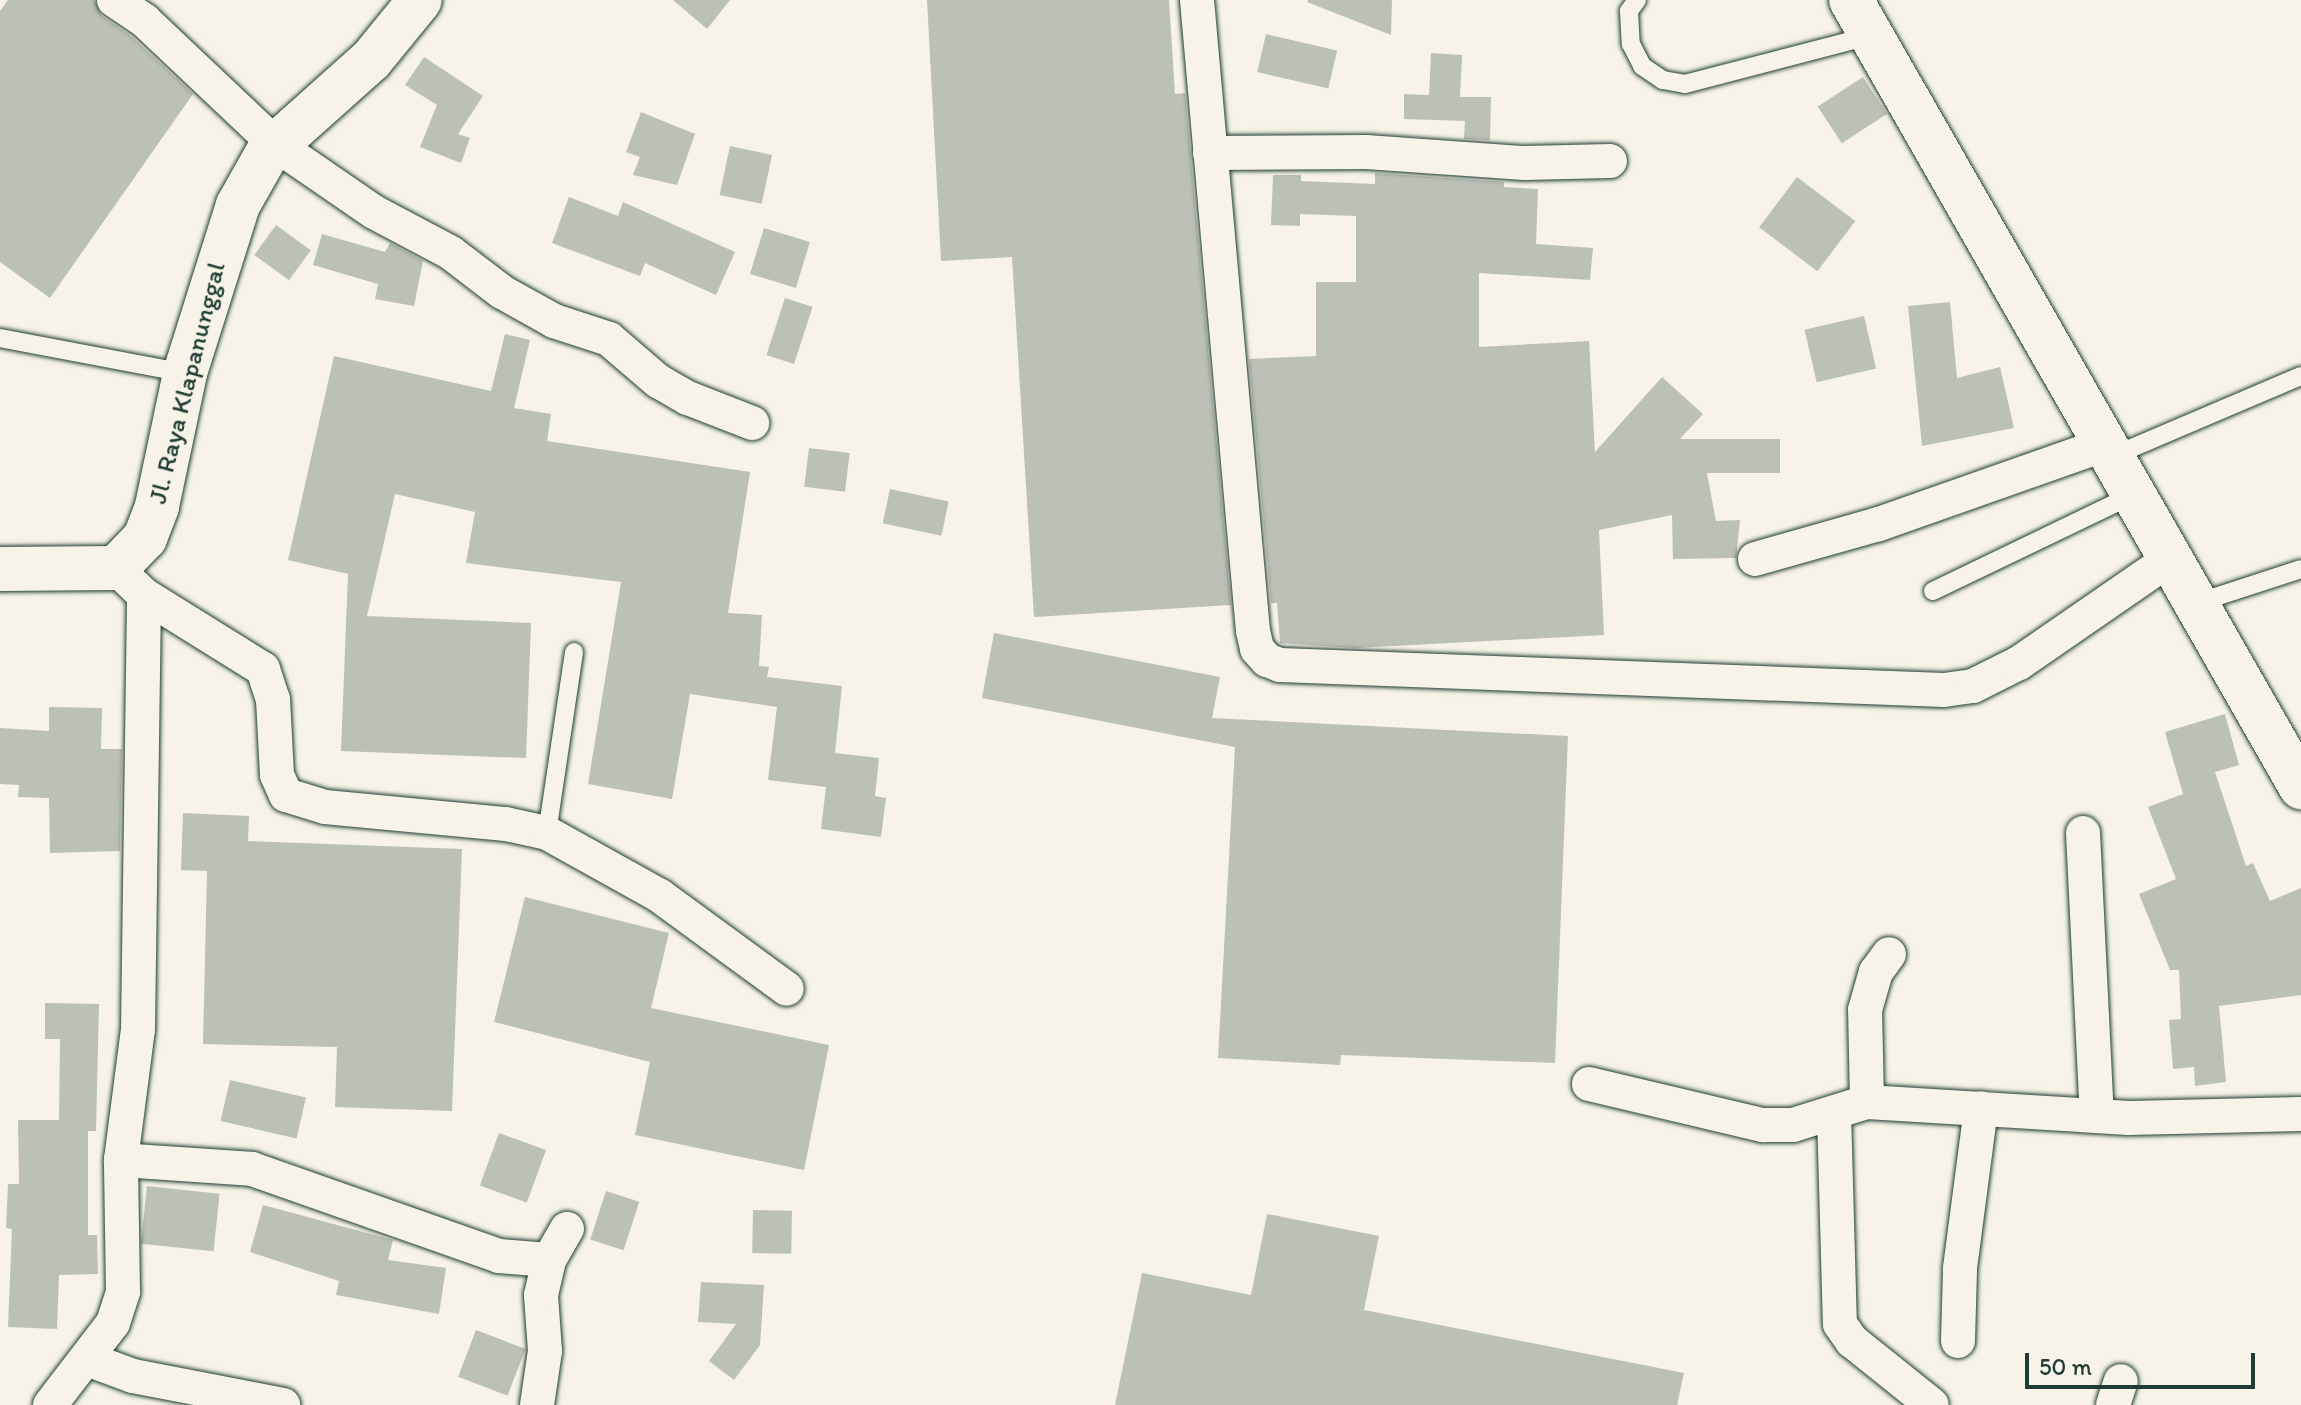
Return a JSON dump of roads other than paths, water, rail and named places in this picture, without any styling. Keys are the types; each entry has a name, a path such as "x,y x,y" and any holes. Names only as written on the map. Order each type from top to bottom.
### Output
{"main road":[{"name":"Jl. Raya Klapanunggal","path":"130,582 157,506 185,373 238,205 275,144 371,60 420,0"},
{"path":"1861,11 2301,787"},
{"path":"0,569 130,582"}],"street":[{"path":"114,0 145,21 275,144 374,212 451,253 502,292 554,321 609,339 658,381 688,398 752,423"},
{"path":"1197,0 1253,631 1257,649 1267,660 1280,665 1944,690 1973,686 2019,663 2170,559"},
{"path":"1210,153 1366,152 1525,163 1610,161"},
{"path":"1755,559 1879,524 2110,450"},
{"path":"130,582 263,669 273,699 277,775 286,795 325,807 506,824 547,833 660,896 787,989"},
{"path":"50,1405 113,1323 123,1292 121,1160 138,1029 130,582"},
{"path":"2083,833 2097,1116"},
{"path":"1867,1102 1865,1010 1876,972 1889,954"},
{"path":"1589,1084 1763,1125 1793,1125 1867,1102 2097,1116 2301,1114"},
{"path":"1958,1341 1960,1268 1981,1108"},
{"path":"1834,1113 1840,1324 1852,1341 1932,1405"},
{"path":"121,1160 252,1169 499,1256 549,1260"},
{"path":"537,1405 545,1351 541,1295 549,1260 567,1229"},
{"path":"87,1359 133,1376 283,1405"}],"lane":[{"path":"1637,0 1629,11 1631,44 1642,66 1663,80 1685,84 1861,11"},
{"path":"0,338 185,373"},
{"path":"2110,450 2301,376"},
{"path":"1933,591 2135,494"},
{"path":"2197,603 2301,569"},
{"path":"547,833 574,652"}]}
